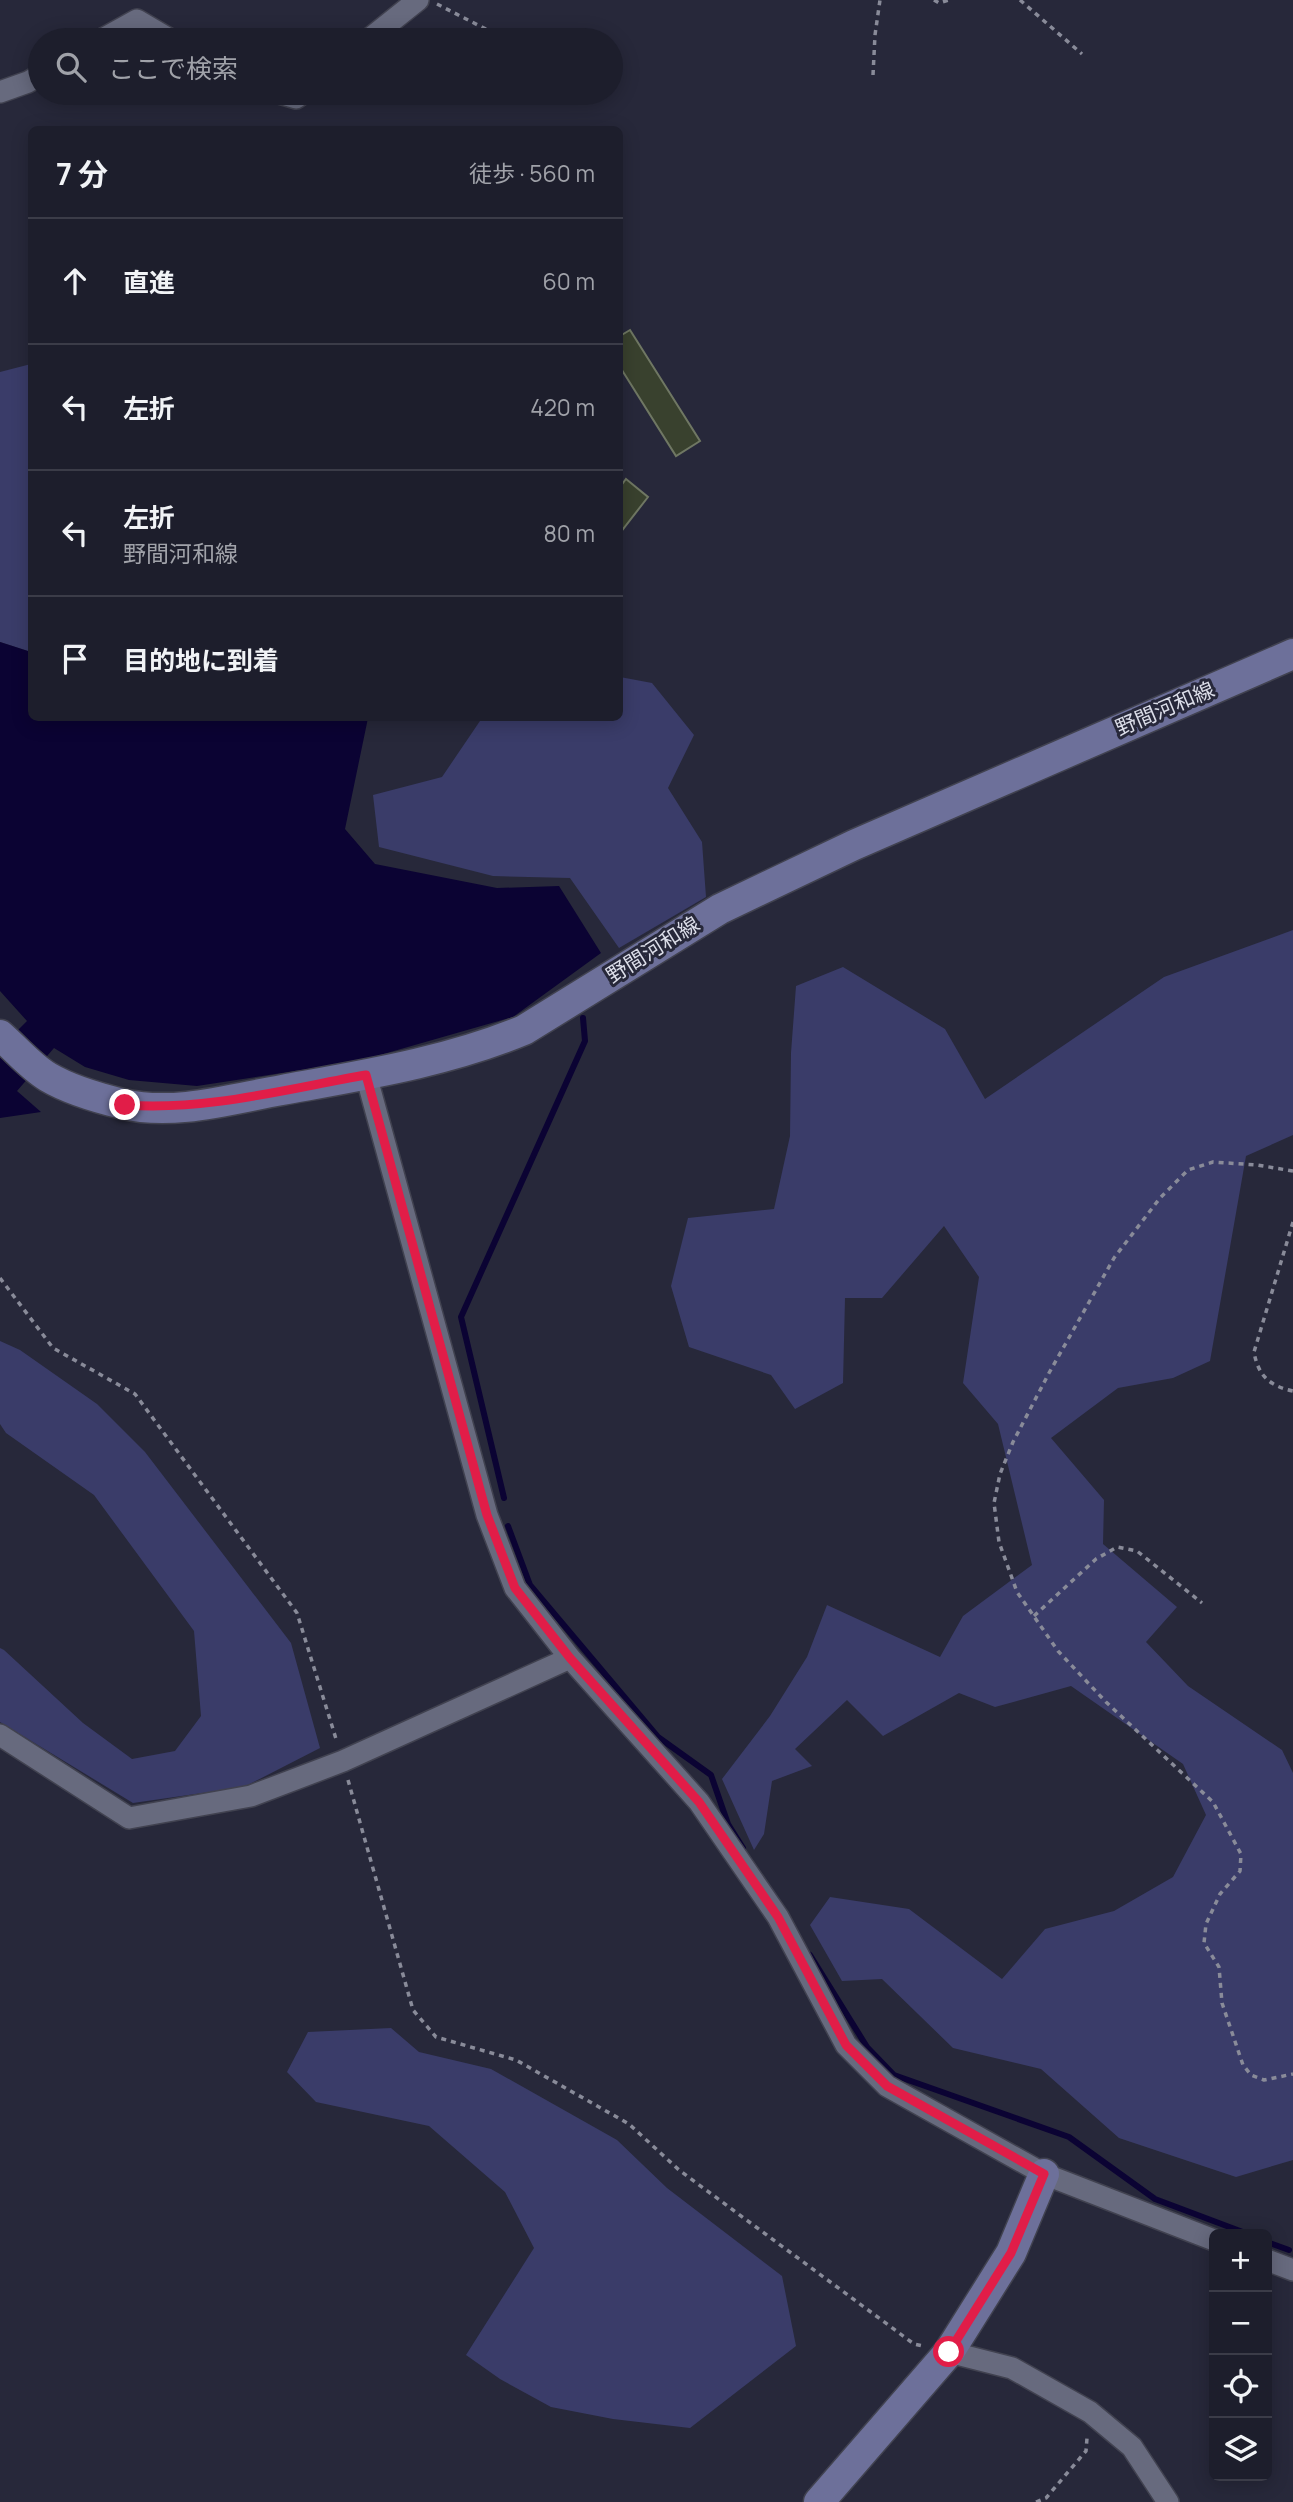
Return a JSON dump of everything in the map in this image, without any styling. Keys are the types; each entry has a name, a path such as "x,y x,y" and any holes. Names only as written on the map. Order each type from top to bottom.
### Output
{"main road":[{"name":"野間河和線","path":"0,1035 47,1077 85,1093 125,1105 161,1108 194,1106 366,1075 489,1045 524,1030 732,903 866,839 1293,654"},
{"path":"819,2502 949,2352 1011,2253 1044,2174"}],"street":[{"path":"383,28 418,0"},
{"path":"123,28 137,20 150,28"},
{"path":"0,92 28,80"},
{"path":"366,1075 487,1515 515,1588 570,1658 699,1802 778,1917 846,2045 887,2086 1044,2174 1209,2238"},
{"path":"0,1735 129,1818 251,1796 343,1761 570,1658"},
{"path":"1272,2262 1293,2270"},
{"path":"949,2352 1012,2368 1090,2413 1132,2448 1168,2502"}],"path":[{"path":"428,0 483,28"},
{"path":"873,75 880,0"},
{"path":"934,0 939,3 949,0"},
{"path":"1020,0 1082,54"},
{"path":"1293,1171 1257,1165 1213,1163 1188,1170 1160,1198 1114,1258 1049,1373 1013,1443 1000,1474 994,1503 999,1542 1017,1592 1058,1651 1106,1702 1213,1802 1241,1854 1240,1871 1220,1894 1206,1924 1204,1943 1219,1967 1222,2003 1243,2065 1251,2075 1264,2080 1293,2074"},
{"path":"1293,1222 1254,1352 1257,1367 1268,1382 1293,1391"},
{"path":"0,1278 53,1348 135,1394 297,1613 343,1761 412,2010 436,2037 516,2060 629,2124 679,2170 914,2344 949,2352"},
{"path":"1034,1616 1096,1559 1117,1547 1137,1551 1202,1603"},
{"path":"1036,2502 1045,2498 1086,2451 1090,2413"}],"shaded area":[{"path":"28,365 28,651 0,642 0,372"},
{"path":"0,642 28,651 28,721 367,721 345,829 375,864 497,888 559,886 601,953 513,1017 359,1061 197,1086 129,1080 85,1067 54,1048 17,1091 41,1112 0,1118 0,1048 27,1021 0,991"},
{"path":"623,678 652,683 694,735 668,788 702,842 706,897 619,948 570,878 493,876 379,847 373,795 442,777 480,721 623,721"},
{"path":"1293,930 1293,1135 1246,1156 1210,1361 1173,1378 1118,1388 1051,1438 1104,1500 1103,1544 1177,1607 1146,1642 1188,1686 1282,1750 1293,1773 1293,2160 1236,2177 1119,2138 1041,2069 953,2048 882,1979 842,1981 810,1925 830,1897 909,1909 1002,1979 1045,1929 1114,1911 1173,1877 1206,1815 1183,1764 1071,1686 995,1707 959,1693 883,1736 847,1700 795,1749 812,1766 772,1781 764,1834 754,1850 722,1779 770,1716 807,1657 827,1605 940,1657 963,1616 1032,1565 998,1424 963,1383 979,1277 944,1226 882,1298 845,1298 843,1383 795,1409 771,1375 689,1347 671,1286 688,1218 774,1209 790,1136 791,1053 796,986 843,967 945,1029 985,1099 1164,977"},
{"path":"0,1341 20,1350 97,1404 145,1452 291,1643 320,1748 244,1787 133,1803 0,1722 0,1648 83,1723 132,1759 175,1751 201,1716 194,1631 94,1495 6,1433 0,1424"},
{"path":"391,2028 419,2052 491,2069 617,2140 667,2188 782,2276 796,2346 690,2428 613,2419 551,2407 500,2379 466,2355 534,2248 505,2192 429,2126 316,2102 287,2072 308,2032"}],"building":[{"path":"630,330 700,441 676,456 623,372 623,334"},
{"path":"626,479 648,497 623,529 623,483"}],"waterway":[{"path":"504,1498 461,1317 585,1041 583,1018"},
{"path":"508,1526 530,1585 658,1737 711,1775 728,1824 743,1848"},
{"path":"810,1955 867,2047 894,2075 1069,2137 1155,2199 1235,2229"},
{"path":"1272,2244 1289,2250"}],"route":[{"path":"125,1105 161,1108 194,1106 366,1075 487,1515 515,1588 570,1658 699,1802 778,1917 846,2045 887,2086 1044,2174 1011,2253 949,2352"}]}
